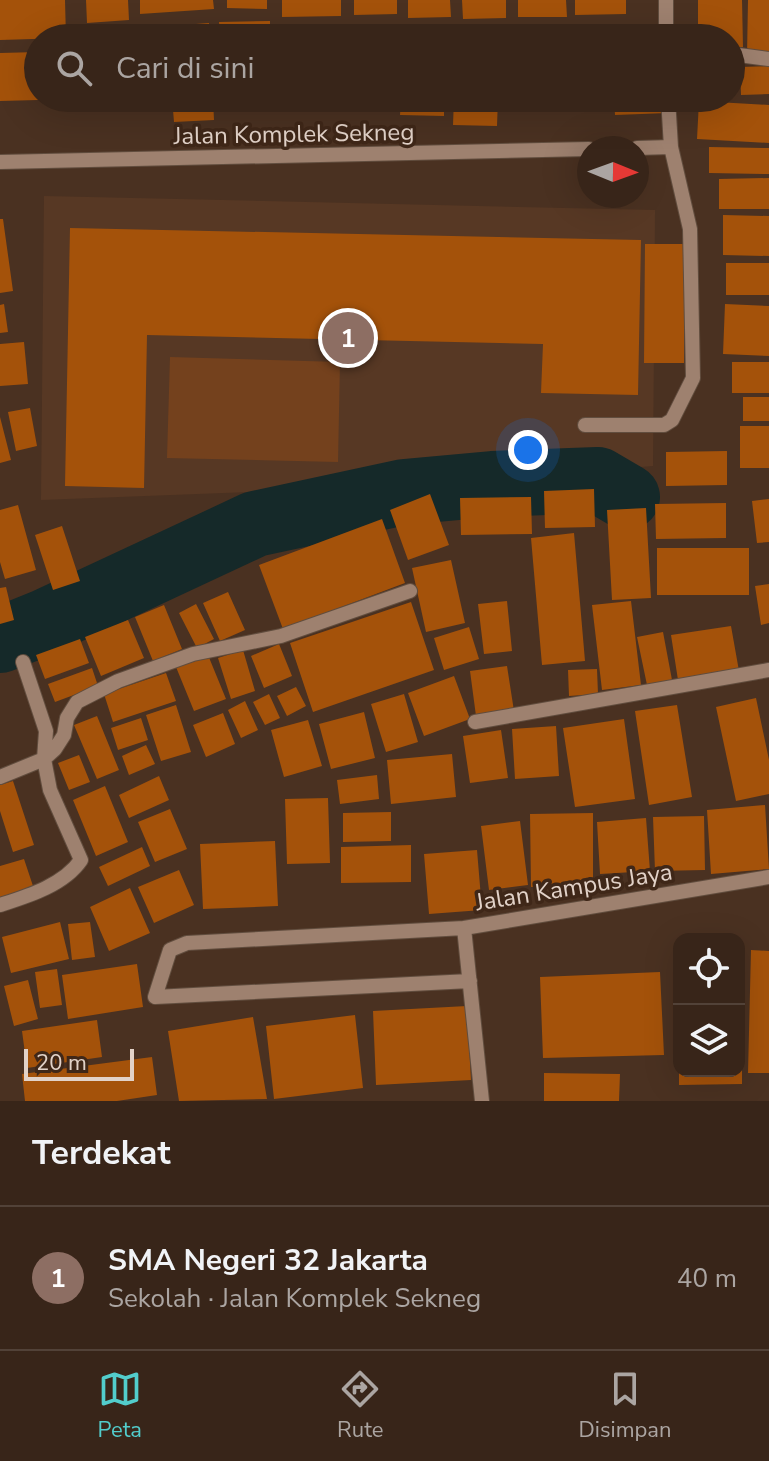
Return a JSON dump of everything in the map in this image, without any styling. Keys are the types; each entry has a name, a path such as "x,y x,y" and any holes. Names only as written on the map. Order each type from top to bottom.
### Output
{"street":[{"path":"666,0 666,24"},
{"path":"745,56 769,59"},
{"path":"585,425 664,425 672,420 693,378 690,229 671,147 669,112"},
{"path":"649,148 671,147"},
{"name":"Jalan Komplek Sekneg","path":"0,162 577,149"},
{"path":"0,777 44,759 64,735 67,718 77,702 118,681 204,651 281,636 410,591"},
{"path":"0,905 34,894 74,870 81,860 50,790 44,759 46,731 23,662"},
{"path":"475,722 769,670"},
{"name":"Jalan Kampus Jaya","path":"482,1101 464,928 769,877"},
{"path":"464,928 187,943 170,950 155,997 470,981"}],"shaded area":[{"path":"44,196 655,210 653,466 384,487 41,500"},
{"path":"170,357 340,362 338,462 167,458"}],"building":[{"path":"0,0 65,0 66,24 24,24 24,39 0,40"},
{"path":"86,0 128,0 129,20 87,23"},
{"path":"140,0 213,0 214,9 140,14"},
{"path":"227,0 267,0 267,9 227,8"},
{"path":"282,0 341,0 341,16 282,17"},
{"path":"354,0 397,0 397,14 354,15"},
{"path":"408,0 450,0 451,17 408,18"},
{"path":"462,0 506,0 506,18 463,19"},
{"path":"518,0 566,0 567,17 518,17"},
{"path":"575,0 626,0 626,14 575,15"},
{"path":"698,0 742,0 743,24 698,24"},
{"path":"748,0 769,0 769,55 747,55"},
{"path":"270,21 270,24 219,24"},
{"path":"24,52 24,100 0,101 0,53"},
{"path":"769,66 769,94 745,95 745,67"},
{"path":"745,104 769,105 769,143 697,139 698,112 745,112"},
{"path":"173,112 214,112 214,120 174,122"},
{"path":"400,112 444,112 444,116 400,115"},
{"path":"453,112 498,112 497,126 453,125"},
{"path":"615,112 668,113 615,115"},
{"path":"709,147 769,148 769,174 709,173"},
{"path":"769,178 769,209 719,209 719,179"},
{"path":"723,215 769,216 769,256 723,255"},
{"path":"0,219 3,219 13,291 0,293"},
{"path":"70,228 641,240 638,395 541,393 543,344 147,335 144,488 65,486"},
{"path":"645,244 684,244 684,363 644,363"},
{"path":"726,263 769,263 769,295 726,295"},
{"path":"4,304 8,332 0,333 0,305"},
{"path":"725,304 769,306 769,356 723,354"},
{"path":"24,342 28,384 0,386 0,344"},
{"path":"732,362 769,362 769,393 732,393"},
{"path":"743,397 769,397 769,421 743,421"},
{"path":"30,408 37,446 16,451 8,412"},
{"path":"0,417 11,460 0,463"},
{"path":"740,426 769,426 769,468 740,468"},
{"path":"727,451 727,485 666,486 666,452"},
{"path":"594,489 595,527 545,528 544,491"},
{"path":"430,494 449,545 408,560 390,510"},
{"path":"531,497 532,534 461,535 460,498"},
{"path":"769,499 769,542 757,543 752,501"},
{"path":"726,503 726,538 656,539 655,504"},
{"path":"18,505 36,570 5,579 0,562 0,510"},
{"path":"646,508 651,598 612,600 607,510"},
{"path":"382,519 405,583 283,629 259,565"},
{"path":"62,526 80,581 53,590 35,535"},
{"path":"574,533 585,661 542,665 531,538"},
{"path":"657,548 749,548 749,595 657,595"},
{"path":"451,560 465,623 426,632 412,568"},
{"path":"769,584 769,623 761,625 755,586"},
{"path":"6,587 14,620 0,624 0,588"},
{"path":"228,592 245,630 220,641 203,603"},
{"path":"507,601 512,651 484,654 478,604"},
{"path":"631,601 641,685 602,690 592,605"},
{"path":"411,602 434,670 313,712 290,643"},
{"path":"196,604 214,639 197,648 179,613"},
{"path":"164,605 182,649 153,661 135,617"},
{"path":"128,620 144,658 101,676 85,637"},
{"path":"731,626 739,671 678,680 671,635"},
{"path":"469,627 479,659 444,670 434,638"},
{"path":"663,632 672,680 647,685 637,637"},
{"path":"80,639 89,663 45,679 36,655"},
{"path":"279,644 292,676 264,688 251,656"},
{"path":"243,650 255,691 231,699 218,658"},
{"path":"208,655 226,699 194,711 176,667"},
{"path":"507,666 514,711 476,716 470,671"},
{"path":"92,668 98,686 55,702 48,684"},
{"path":"597,669 598,694 569,696 568,670"},
{"path":"166,673 176,701 113,722 104,694"},
{"path":"454,676 470,719 424,736 408,693"},
{"path":"296,687 306,706 287,716 277,696"},
{"path":"269,694 280,718 265,725 253,702"},
{"path":"404,694 418,742 386,752 371,704"},
{"path":"756,698 769,760 769,794 736,801 716,707"},
{"path":"245,701 258,730 241,738 228,710"},
{"path":"176,705 191,752 161,761 146,715"},
{"path":"677,705 692,797 649,805 635,711"},
{"path":"364,712 375,758 331,769 319,724"},
{"path":"223,713 235,744 206,757 193,725"},
{"path":"97,716 119,770 97,779 74,725"},
{"path":"141,718 148,740 118,750 111,728"},
{"path":"624,719 635,799 575,807 563,728"},
{"path":"308,720 322,766 284,777 271,730"},
{"path":"556,726 559,776 515,779 512,729"},
{"path":"501,730 508,778 470,783 463,736"},
{"path":"146,745 155,764 129,775 122,756"},
{"path":"452,754 456,797 391,804 387,760"},
{"path":"79,755 90,782 69,790 58,763"},
{"path":"377,775 379,799 340,804 337,780"},
{"path":"159,776 169,800 129,818 119,795"},
{"path":"13,781 34,845 13,852 0,811 0,785"},
{"path":"105,786 128,842 96,856 73,800"},
{"path":"328,798 330,863 287,864 285,799"},
{"path":"765,805 769,869 711,874 707,810"},
{"path":"170,809 187,849 155,862 138,822"},
{"path":"391,812 391,841 343,842 343,813"},
{"path":"593,813 593,886 531,887 530,814"},
{"path":"704,816 705,870 655,871 653,817"},
{"path":"646,818 650,871 600,874 597,822"},
{"path":"520,821 528,885 489,890 481,826"},
{"path":"275,841 278,906 203,909 200,844"},
{"path":"411,845 411,882 341,883 341,847"},
{"path":"142,847 150,866 108,886 99,867"},
{"path":"477,850 482,910 429,914 424,854"},
{"path":"24,859 34,889 0,900 0,866"},
{"path":"179,870 194,905 154,923 138,887"},
{"path":"130,888 150,933 109,951 90,907"},
{"path":"60,922 69,959 11,973 2,937"},
{"path":"90,922 95,957 72,960 68,924"},
{"path":"751,950 769,951 769,1073 748,1073"},
{"path":"137,964 143,1007 68,1019 62,975"},
{"path":"57,969 62,1005 40,1008 35,972"},
{"path":"660,972 664,1055 543,1058 540,977"},
{"path":"28,980 38,1019 14,1026 4,986"},
{"path":"467,1006 471,1080 376,1085 373,1011"},
{"path":"355,1015 363,1088 274,1099 266,1026"},
{"path":"253,1017 267,1099 179,1101 168,1031"},
{"path":"97,1020 102,1057 27,1068 22,1031"},
{"path":"152,1057 157,1095 117,1101 25,1101 22,1074"},
{"path":"544,1073 620,1074 619,1101 544,1101"},
{"path":"679,1077 742,1077 742,1084 679,1085"}],"waterway":[{"path":"0,640 255,524 404,492 492,484 598,480 627,497"}],"place":[{"name":"SMA Negeri 32 Jakarta","path":"348,338"}]}
